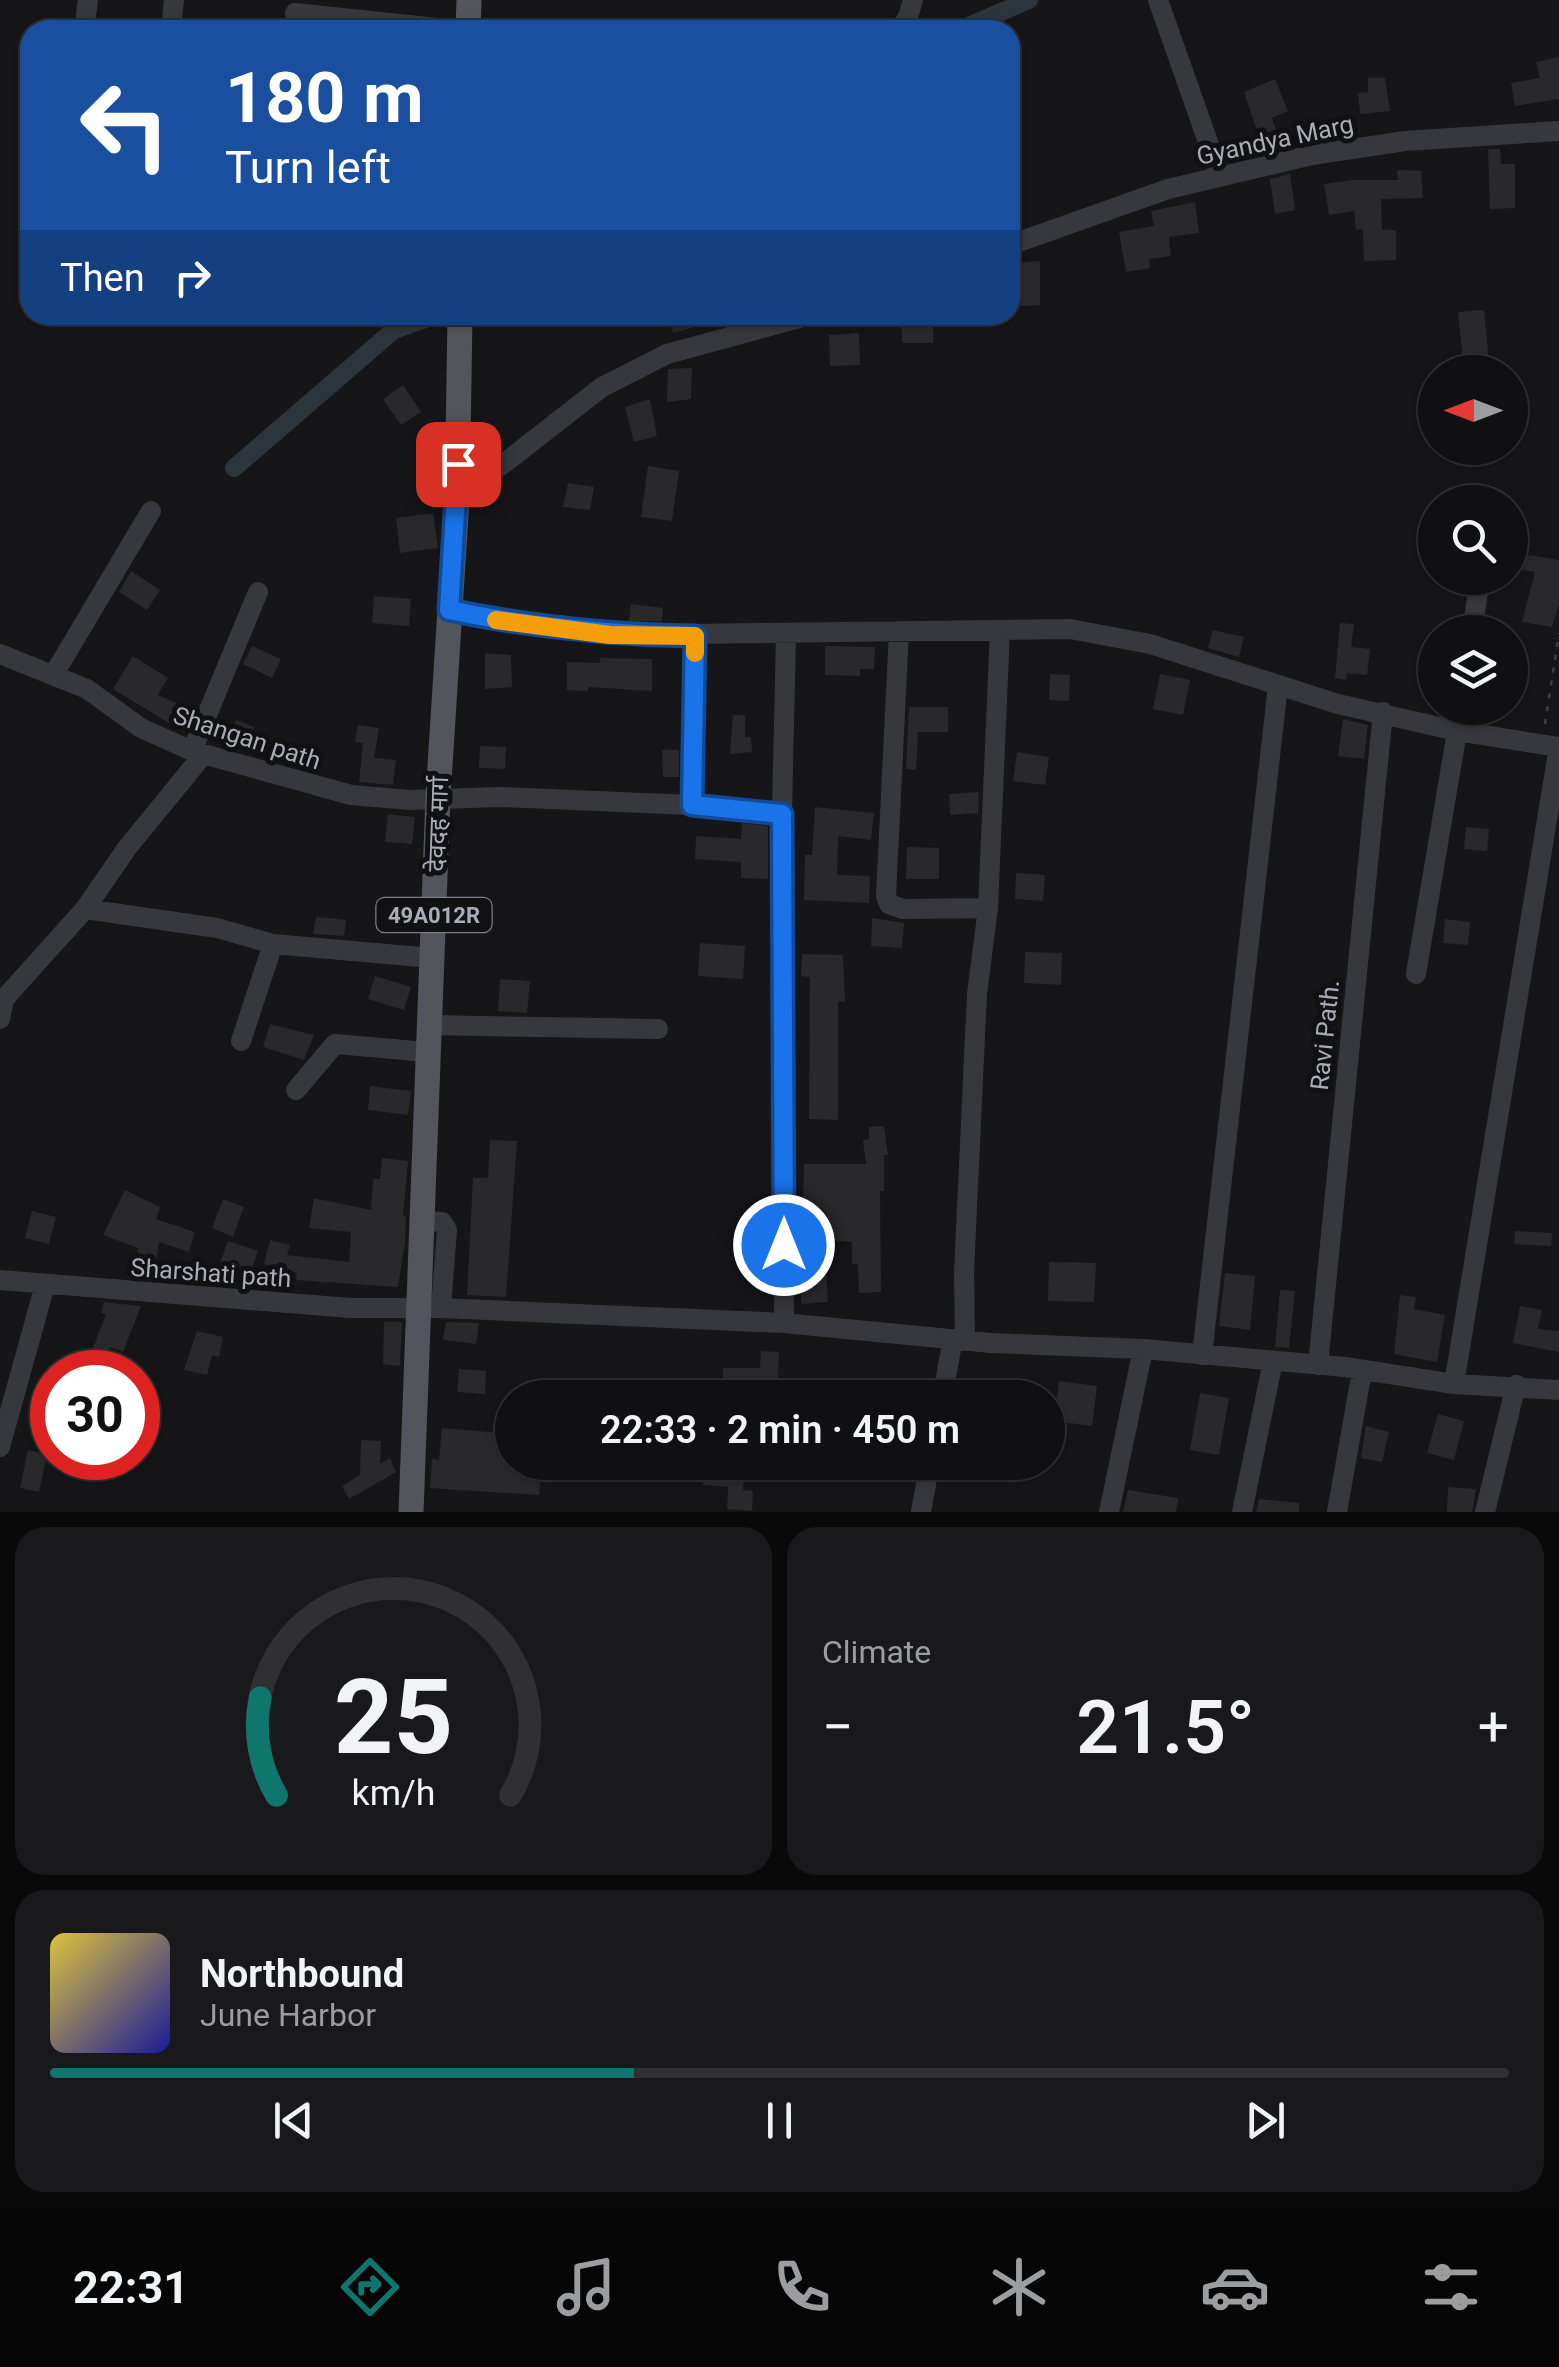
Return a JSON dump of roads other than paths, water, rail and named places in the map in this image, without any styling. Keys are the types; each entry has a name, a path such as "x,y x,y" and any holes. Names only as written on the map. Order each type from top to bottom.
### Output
{"main road":[{"name":"देवदह मार्ग","path":"410,1512 430,1308 424,1221 427,1052 457,500 460,325"}],"street":[{"path":"1158,0 1220,176"},
{"path":"295,12 367,20"},
{"name":"Gyandya Marg","path":"1020,241 1168,189 1312,154 1404,142 1559,131"},
{"path":"457,500 602,387 667,354 773,325"},
{"path":"54,674 151,511"},
{"path":"2,1005 85,909 197,753 258,592"},
{"path":"449,610 504,622 610,635 1070,630 1198,658 1338,704 1457,731 1553,746 1454,1384"},
{"path":"899,631 886,896 890,904 903,909 988,908"},
{"path":"947,1380 959,1340 964,1272 978,994 988,908 1000,631"},
{"path":"784,1323 782,814 786,634"},
{"path":"692,805 695,636"},
{"name":"Shangan path","path":"0,654 87,689 141,728 197,753 351,795 410,800 438,797 692,805 782,814"},
{"path":"1202,1355 1278,686"},
{"name":"Ravi Path.","path":"1318,1364 1383,712"},
{"path":"1416,974 1458,725"},
{"path":"85,909 217,928 273,944 432,958"},
{"path":"241,1041 273,944"},
{"path":"429,1024 658,1029"},
{"path":"296,1090 335,1044 427,1052"},
{"name":"Sharshati path","path":"0,1280 350,1308 784,1323 959,1340 1318,1364 1454,1384 1559,1390"},
{"path":"0,1447 45,1285"},
{"path":"1109,1512 1144,1350"},
{"path":"1242,1512 1273,1361"},
{"path":"1337,1512 1362,1371"},
{"path":"1485,1512 1516,1385"},
{"path":"921,1512 927,1480"}],"waterway":[{"path":"982,20 1029,0"},
{"path":"234,468 394,330 408,325"}]}
